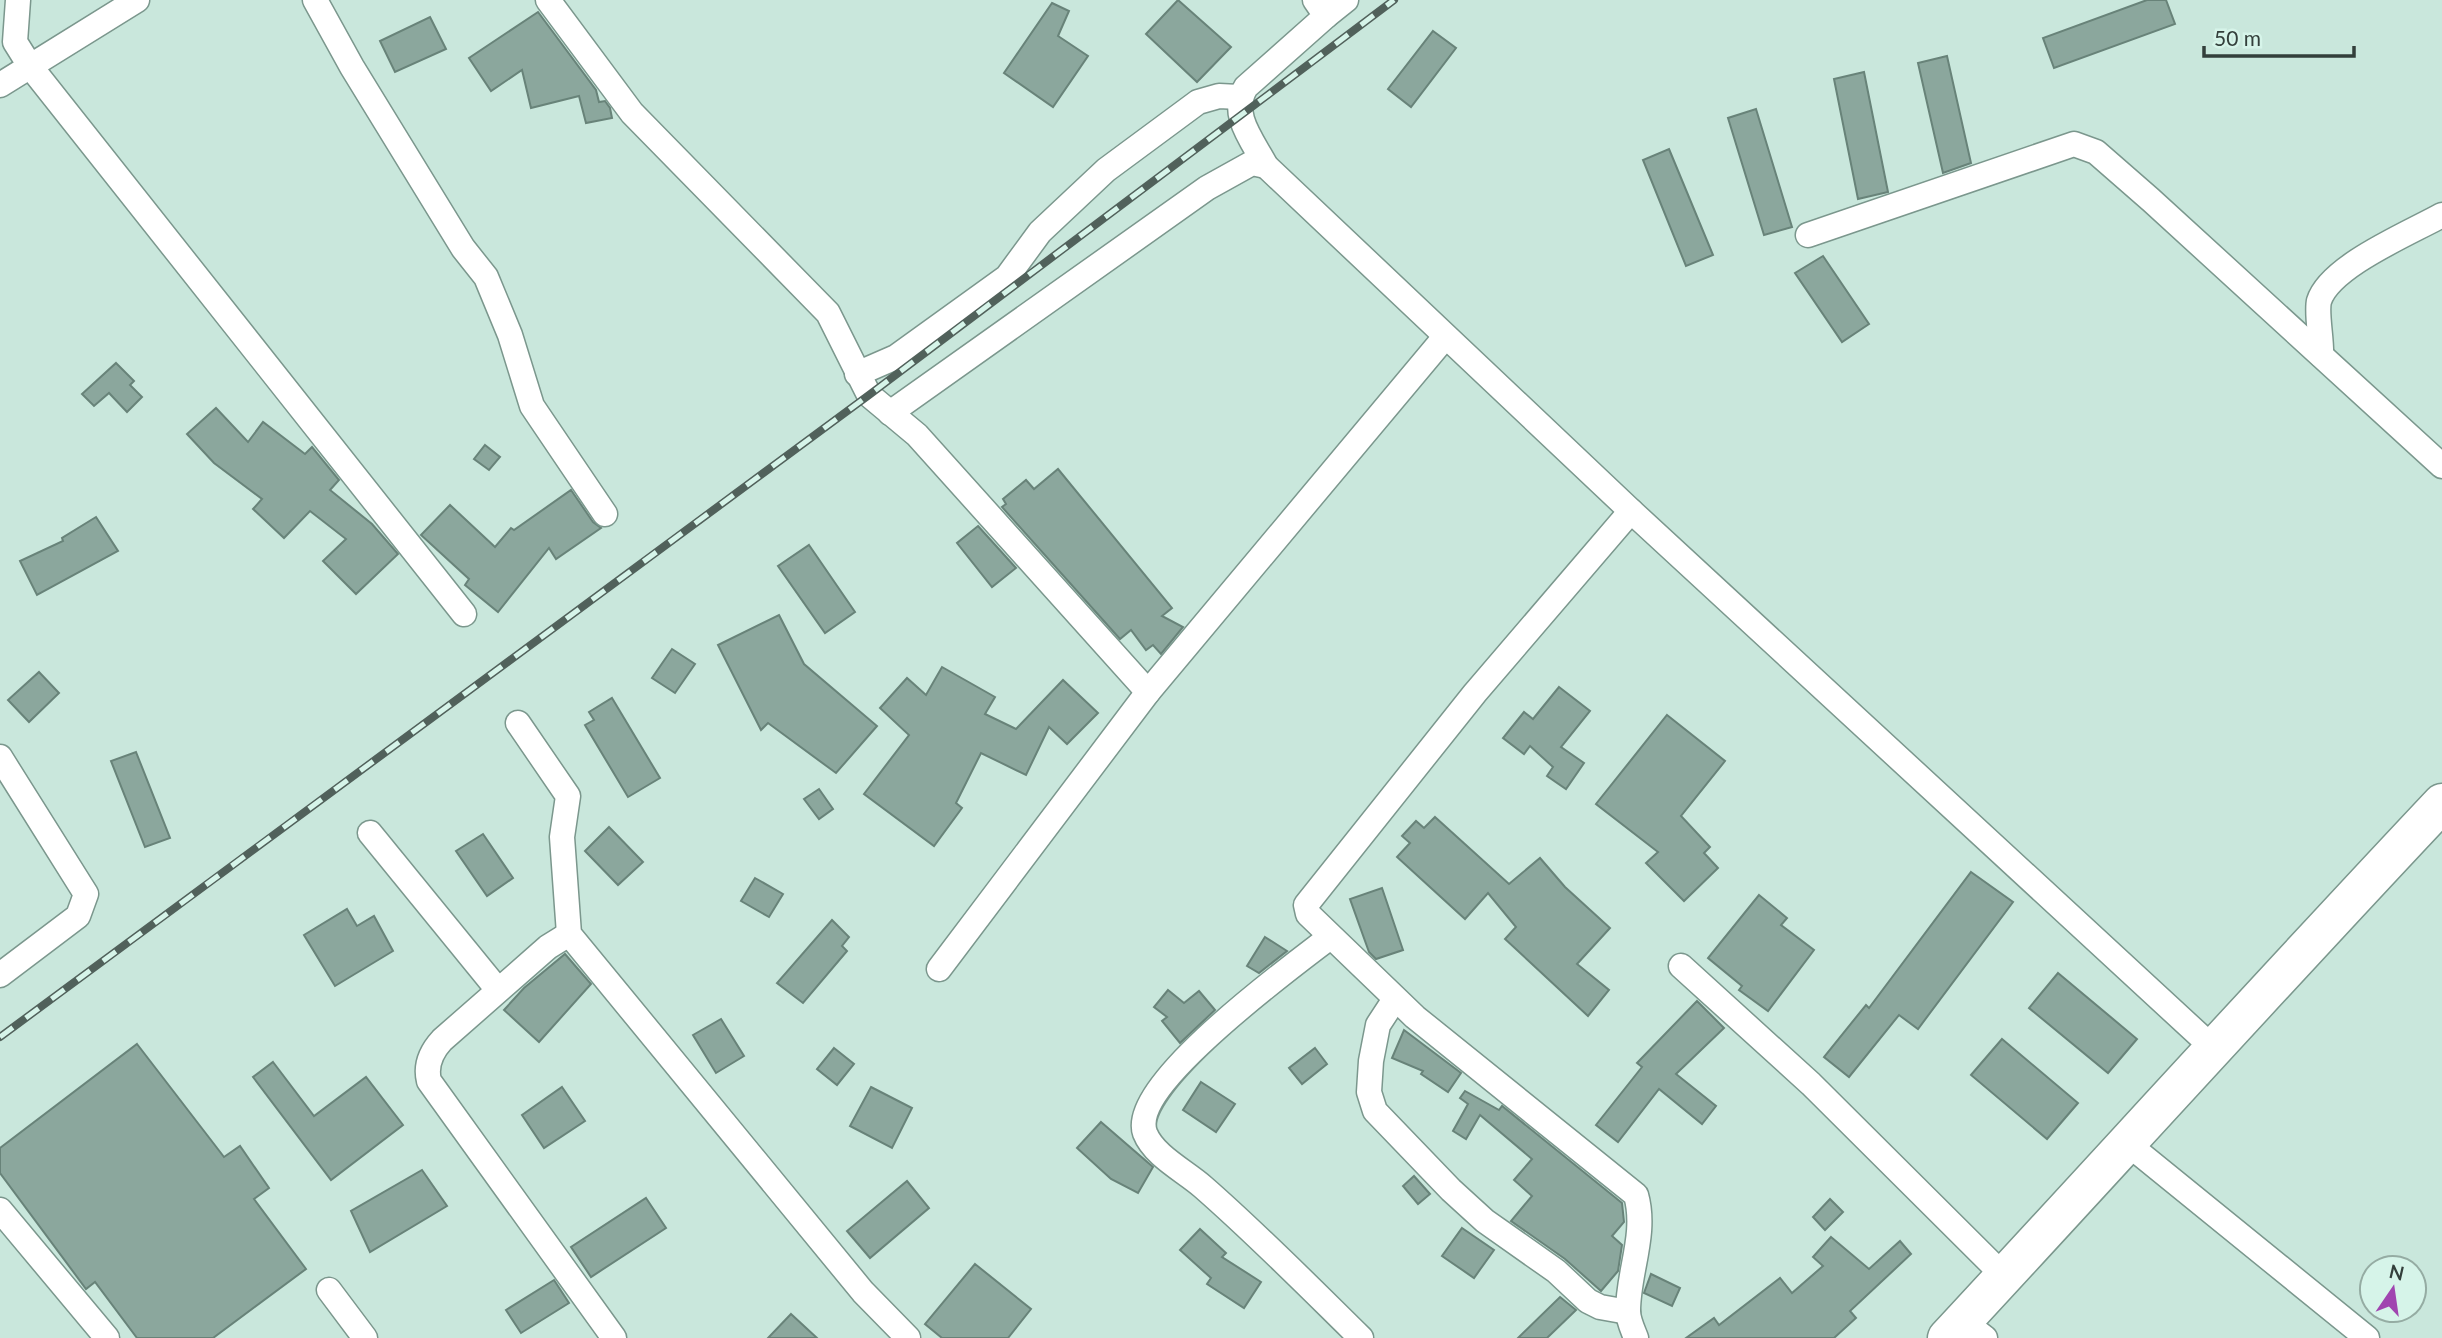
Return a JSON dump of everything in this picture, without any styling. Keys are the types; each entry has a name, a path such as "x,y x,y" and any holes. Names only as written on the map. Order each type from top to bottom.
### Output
{"highway":[{"path":"1965,1332 2003,1275 2128,1144 2212,1047 2442,803"}],"street":[{"path":"18,0 15,42 30,66 464,614"},
{"path":"0,85 137,0"},
{"path":"315,0 352,67 442,214 485,277 510,335 532,406 605,514"},
{"path":"548,0 632,113 828,313 869,395 917,435 1148,692"},
{"path":"1346,0 1321,8 1245,87 1239,97 1237,106 1243,122 1266,166 1631,511 2212,1047"},
{"path":"857,374 896,357 1007,277 1040,232 1106,170 1198,102 1219,96 1239,97"},
{"path":"1808,235 2074,144 2096,152 2442,466"},
{"path":"890,413 1207,188 1252,163 1266,166"},
{"path":"2321,355 2318,305 2324,289 2339,273 2442,215"},
{"path":"939,969 1148,692 1445,337"},
{"path":"1631,511 1475,693 1313,892 1306,905 1308,914 1395,999 1473,1066 1636,1195 1640,1208 1639,1247 1628,1312 1636,1338"},
{"path":"518,723 568,796 562,837 569,934 863,1292 908,1338"},
{"path":"0,757 86,894 78,916 0,975"},
{"path":"370,833 498,990"},
{"path":"569,934 498,990 433,1050 426,1072 429,1081 614,1338"},
{"path":"1330,937 1217,1027 1163,1082 1146,1110 1145,1132 1160,1153 1273,1251 1361,1338"},
{"path":"1681,966 1811,1084 2003,1275"},
{"path":"1395,999 1378,1024 1371,1061 1369,1092 1375,1111 1451,1190 1485,1221 1556,1271 1588,1301 1600,1307 1628,1312"},
{"path":"2128,1144 2367,1338"},
{"path":"0,1210 107,1338"},
{"path":"329,1290 365,1338"}],"building":[{"path":"1178,0 1231,47 1197,82 1146,34"},
{"path":"2147,0 2166,0 2175,24 2054,68 2043,38"},
{"path":"1052,3 1069,11 1058,36 1088,56 1053,107 1004,73"},
{"path":"538,12 596,90 599,102 605,101 610,108 612,118 586,123 579,96 531,108 522,70 491,91 469,58"},
{"path":"430,17 446,49 395,72 380,41"},
{"path":"1433,31 1456,48 1411,107 1388,89"},
{"path":"1947,56 1971,163 1943,173 1918,63"},
{"path":"1864,72 1888,192 1858,199 1834,79"},
{"path":"1756,109 1792,227 1764,235 1728,118"},
{"path":"1669,149 1713,255 1686,266 1643,160"},
{"path":"1823,256 1869,324 1842,342 1795,273"},
{"path":"116,363 134,381 130,385 142,397 127,412 109,393 94,406 82,394"},
{"path":"216,408 248,442 263,422 305,454 312,447 339,480 330,490 372,524 398,554 356,594 323,561 346,539 310,511 284,538 253,509 262,499 214,463 187,434"},
{"path":"485,445 500,457 489,470 474,459"},
{"path":"1058,469 1172,608 1162,616 1183,627 1161,654 1153,645 1146,650 1131,630 1120,639 1002,507 1006,504 1003,499 1026,480 1034,489"},
{"path":"571,490 593,522 601,528 556,559 549,548 498,612 465,585 469,579 421,535 450,505 495,547 511,528 514,530"},
{"path":"96,517 118,551 37,595 20,561 63,541 62,538"},
{"path":"978,526 1016,568 992,587 957,543"},
{"path":"809,545 855,612 825,633 778,566"},
{"path":"779,615 804,664 877,726 836,773 768,723 761,730 718,645"},
{"path":"672,649 695,664 675,693 652,678"},
{"path":"942,667 995,697 985,714 1016,729 1063,680 1098,713 1067,744 1049,727 1026,775 981,753 956,803 962,808 934,846 864,794 909,735 880,708 907,678 926,695"},
{"path":"39,672 59,693 29,722 8,700"},
{"path":"1559,687 1590,711 1561,747 1584,763 1566,789 1547,776 1553,767 1530,746 1524,754 1503,738 1524,712 1533,719"},
{"path":"612,698 660,778 628,797 585,725 594,720 589,712"},
{"path":"1667,715 1725,761 1681,816 1710,847 1704,853 1718,868 1684,901 1646,863 1658,852 1596,804"},
{"path":"136,752 170,838 145,847 111,761"},
{"path":"819,789 833,809 819,819 804,799"},
{"path":"1435,817 1509,884 1540,858 1565,887 1610,928 1577,964 1609,990 1588,1016 1505,939 1516,927 1488,893 1465,919 1397,857 1410,843 1402,836 1416,821 1424,828"},
{"path":"609,827 643,862 618,885 585,851"},
{"path":"483,834 513,878 487,896 456,851"},
{"path":"1971,872 2013,902 1918,1029 1899,1015 1849,1077 1824,1057 1866,1005 1869,1008"},
{"path":"755,878 783,894 769,917 741,901"},
{"path":"1382,888 1403,950 1376,959 1369,952 1350,899"},
{"path":"1759,895 1787,918 1781,925 1814,950 1768,1011 1739,990 1742,986 1708,958"},
{"path":"347,909 357,926 374,916 393,951 335,986 304,935"},
{"path":"832,920 849,937 842,946 847,951 803,1003 777,983"},
{"path":"1265,937 1287,951 1259,973 1247,966"},
{"path":"565,954 591,984 539,1042 504,1010 524,988"},
{"path":"2058,973 2137,1039 2108,1073 2029,1008"},
{"path":"1168,990 1184,1003 1199,991 1215,1010 1180,1043 1162,1021 1167,1017 1154,1007"},
{"path":"1697,1001 1724,1028 1676,1074 1716,1106 1702,1124 1659,1089 1618,1142 1596,1125 1642,1067 1637,1063"},
{"path":"721,1019 744,1056 716,1073 693,1035"},
{"path":"1404,1030 1461,1073 1448,1092 1421,1074 1423,1071 1392,1058"},
{"path":"2002,1039 2078,1103 2047,1139 1971,1075"},
{"path":"137,1044 224,1157 240,1146 269,1188 254,1199 306,1269 213,1338 137,1338 95,1282 86,1289 0,1173 0,1148"},
{"path":"834,1048 854,1064 837,1085 817,1069"},
{"path":"1315,1048 1327,1064 1302,1084 1289,1068"},
{"path":"273,1062 314,1116 366,1077 403,1125 331,1180 253,1077"},
{"path":"1201,1082 1235,1104 1216,1132 1183,1110"},
{"path":"562,1087 585,1121 544,1148 522,1115"},
{"path":"871,1087 912,1108 892,1148 850,1126"},
{"path":"1465,1091 1499,1110 1502,1106 1622,1203 1624,1222 1612,1236 1622,1245 1618,1271 1601,1291 1565,1259 1511,1221 1532,1196 1514,1180 1532,1159 1480,1115 1466,1139 1453,1131 1468,1104 1460,1098"},
{"path":"1101,1122 1153,1167 1138,1193 1111,1179 1077,1148"},
{"path":"422,1170 447,1206 370,1252 351,1211"},
{"path":"1414,1176 1430,1194 1418,1204 1403,1186"},
{"path":"907,1181 929,1208 870,1258 847,1231"},
{"path":"646,1198 666,1228 591,1277 571,1247"},
{"path":"1830,1199 1843,1212 1825,1230 1813,1217"},
{"path":"1462,1228 1494,1250 1474,1278 1442,1256"},
{"path":"1200,1229 1226,1253 1222,1257 1261,1282 1244,1308 1207,1284 1211,1278 1180,1250"},
{"path":"1831,1237 1869,1269 1900,1241 1911,1254 1850,1311 1856,1318 1834,1338 1686,1338 1714,1318 1719,1325 1780,1278 1792,1293 1823,1266 1813,1257"},
{"path":"975,1264 1031,1309 1008,1338 942,1338 925,1324"},
{"path":"1651,1274 1680,1288 1672,1306 1644,1293"},
{"path":"554,1280 569,1303 521,1333 506,1310"},
{"path":"1560,1297 1576,1310 1547,1338 1518,1338"},
{"path":"791,1314 817,1338 768,1338"}],"railway":[{"path":"0,1037 869,395 1394,0"}]}
